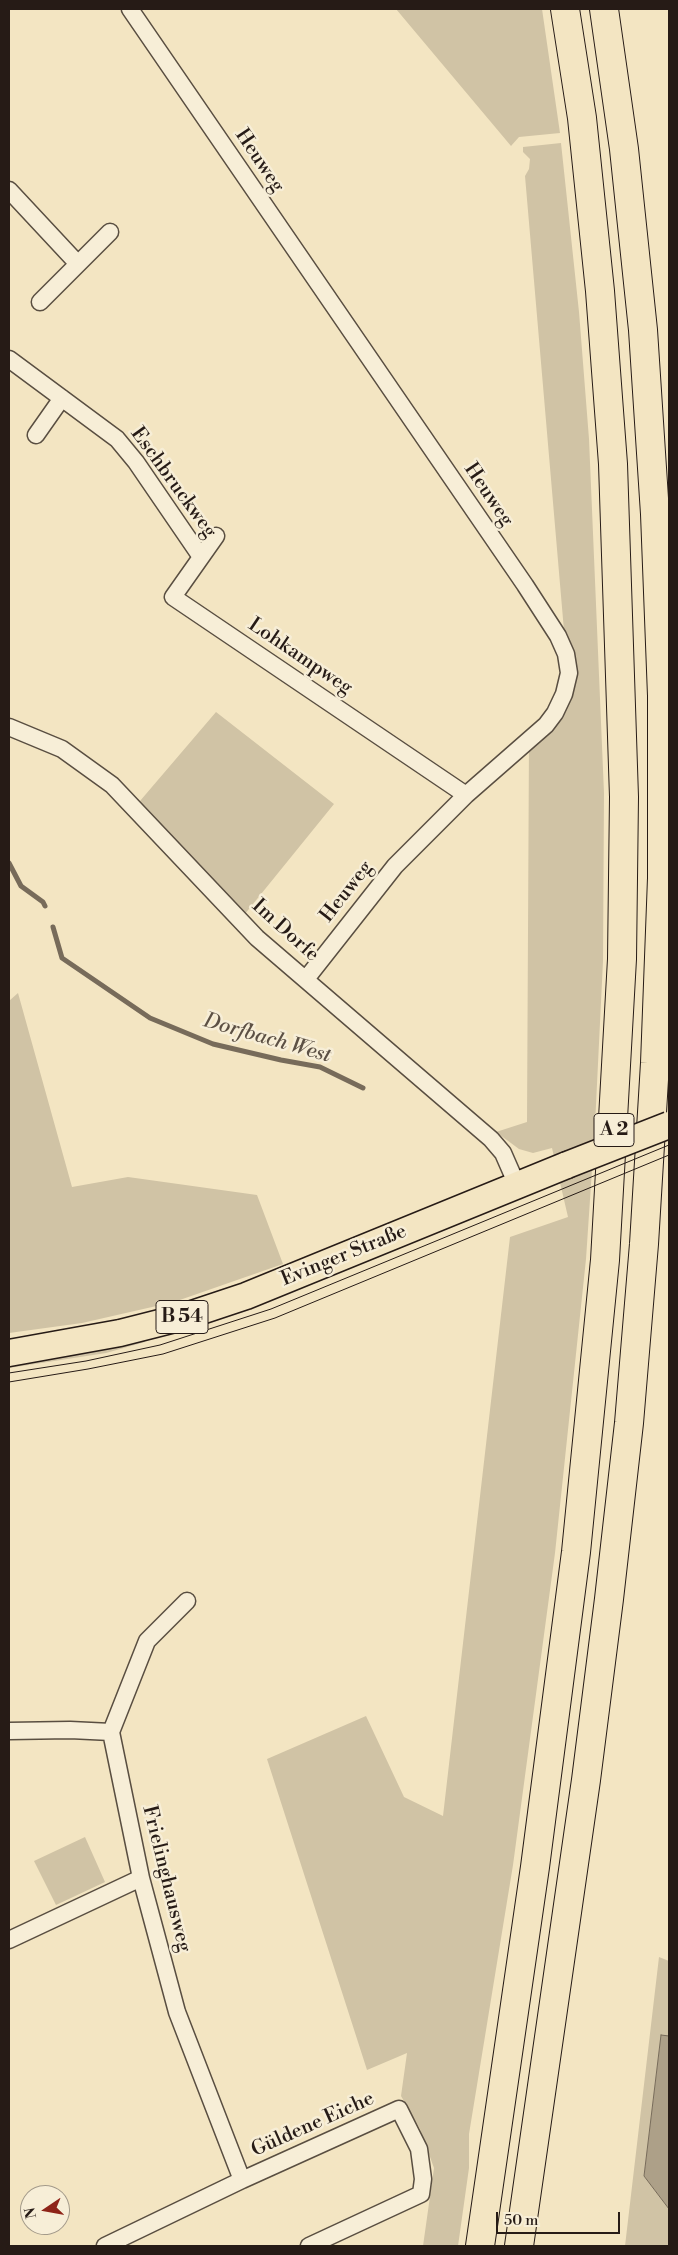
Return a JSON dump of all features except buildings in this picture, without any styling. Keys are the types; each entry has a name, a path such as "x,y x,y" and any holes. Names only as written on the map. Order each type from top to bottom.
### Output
{"highway":[{"name":"A 2","path":"480,2246 535,1866 576,1552 605,1260 622,959 624,796 613,464 599,282 582,118 565,9"},
{"name":"A 2","path":"519,2246 586,1780 610,1589 629,1423 644,1244 655,1063 662,878 662,696 655,514 640,301 624,149 604,9"}],"main road":[{"name":"Evinger Straße","path":"9,1353 120,1333 183,1317 246,1296 669,1124"}],"street":[{"name":"Heuweg","path":"130,9 530,594 558,636 566,654 568,673 564,694 546,726 466,795 394,866 306,979"},
{"path":"9,190 78,264"},
{"path":"40,302 110,232"},
{"name":"Eschbruckweg","path":"9,359 116,439 136,462 201,557"},
{"path":"36,435 62,398"},
{"name":"Lohkampweg","path":"216,536 173,597 466,795"},
{"name":"Im Dorfe","path":"9,727 62,749 112,785 257,938 492,1139 503,1153 517,1185"},
{"path":"9,1731 70,1730 110,1732 147,1641 188,1601"},
{"name":"Frielinghausweg","path":"110,1732 141,1878 182,2027 242,2180"},
{"path":"9,1940 141,1878"},
{"name":"Güldene Eiche","path":"105,2246 242,2180 398,2109 419,2149 423,2179 421,2194 309,2246"}],"shaded area":[{"path":"396,9 542,9 560,133 519,137 511,146"},
{"path":"561,143 579,312 589,439 604,793 603,961 595,1125 586,1259 555,1553 513,1865 469,2134 469,2168 458,2246 423,2246 434,2168 420,2129 401,2096 407,2053 367,2070 267,1759 366,1716 404,1797 443,1816 510,1237 568,1217 552,1148 533,1153 519,1149 496,1132 527,1122 529,740 555,713 566,654 525,176 529,169 530,159 523,152 523,147"},
{"path":"216,712 334,804 240,920 134,808"},
{"path":"18,993 72,1187 128,1177 257,1195 283,1264 174,1302 82,1323 9,1333 9,1001"},
{"path":"144,1338 145,1342 106,1353 9,1368 9,1364"},
{"path":"85,1837 105,1882 56,1905 34,1861"},
{"path":"659,1957 669,1961 669,2036 661,2036 644,2176 669,2209 669,2246 625,2246"},
{"path":"661,2035 669,2036 669,2209 644,2176"}],"waterway":[{"name":"Dorfbach West","path":"9,863 21,886 43,902 45,906"},
{"name":"Dorfbach West","path":"53,927 62,958 150,1018 213,1044 320,1067 363,1088"}],"tram line":[{"path":"9,1373 86,1361 160,1345 271,1309 669,1145"},
{"path":"9,1382 163,1354 275,1318 669,1155"}]}
